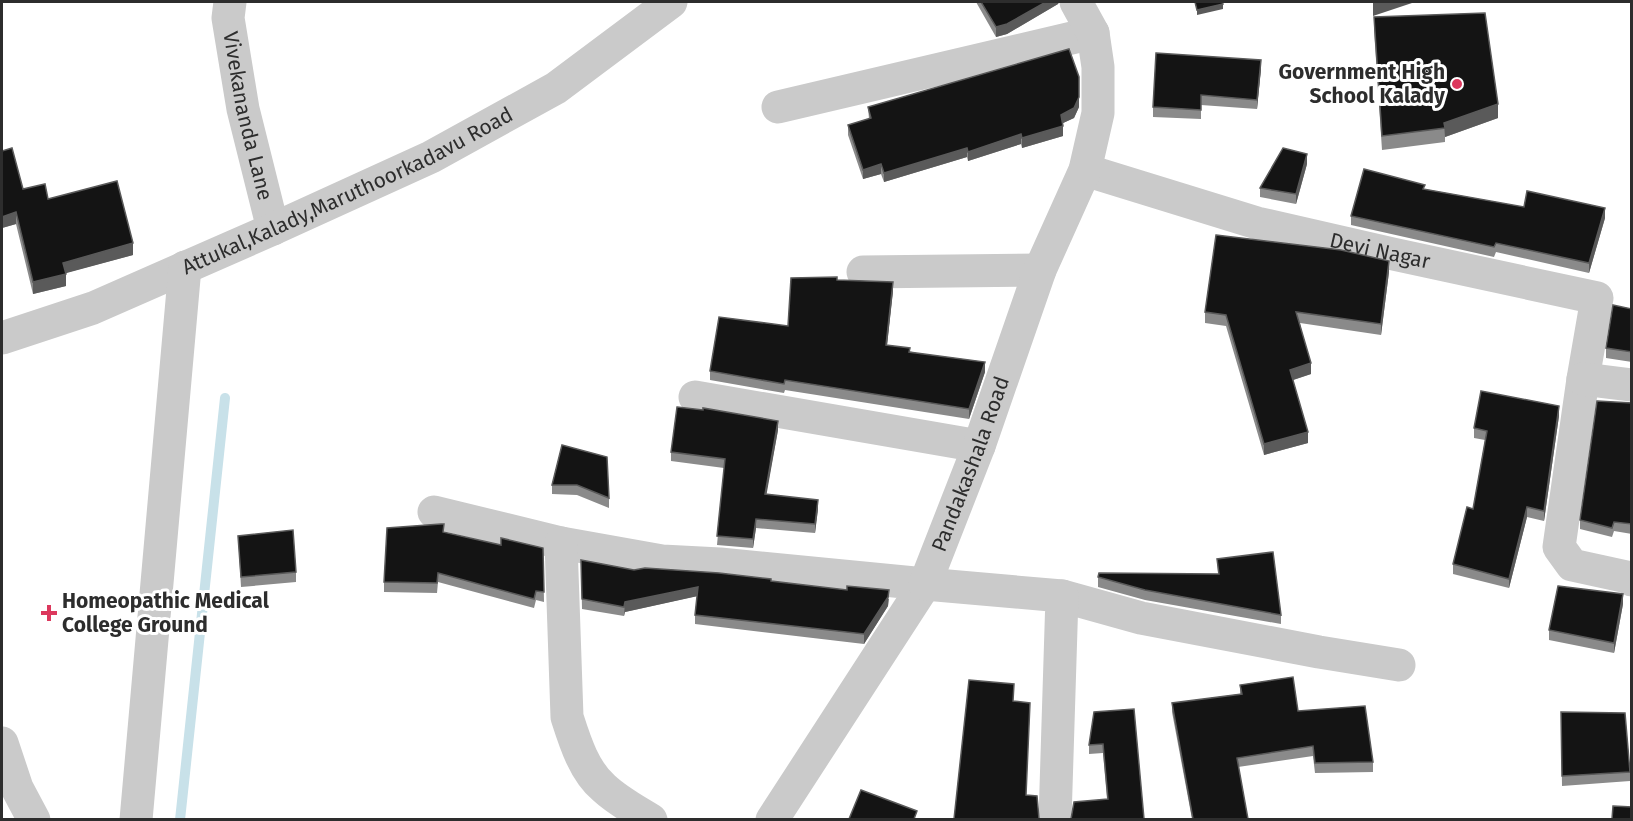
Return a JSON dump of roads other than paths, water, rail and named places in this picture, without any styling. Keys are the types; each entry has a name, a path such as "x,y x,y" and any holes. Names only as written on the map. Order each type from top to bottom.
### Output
{"street":[{"name":"Vivekananda Lane","path":"230,2 228,18 243,109 273,229"},
{"name":"Attukal,Kalady,Maruthoorkadavu Road","path":"2,338 93,308 431,157 556,88 671,2"},
{"name":"Pandakashala Road","path":"1076,2 1093,33 1098,67 1098,113 1085,170 1040,270 979,446 925,584 1062,596 1141,618 1319,652 1399,664"},
{"path":"778,107 1093,33"},
{"name":"Devi Nagar","path":"1085,170 1257,223 1597,298 1559,546 1572,565 1632,580"},
{"path":"136,819 185,267"},
{"path":"863,272 1040,270"},
{"path":"1583,379 1632,385"},
{"path":"695,397 979,446"},
{"path":"434,512 561,543 662,561 720,564 925,584 771,819"},
{"path":"561,543 567,717 574,739 587,768 602,787 651,819"},
{"path":"1055,819 1062,596"},
{"path":"2,743 17,788 34,819"}],"waterway":[{"path":"180,820 225,398"}],"place":[{"name":"Government High School Kalady","path":"1457,84"},
{"name":"Homeopathic Medical College Ground","path":"49,613"}]}
